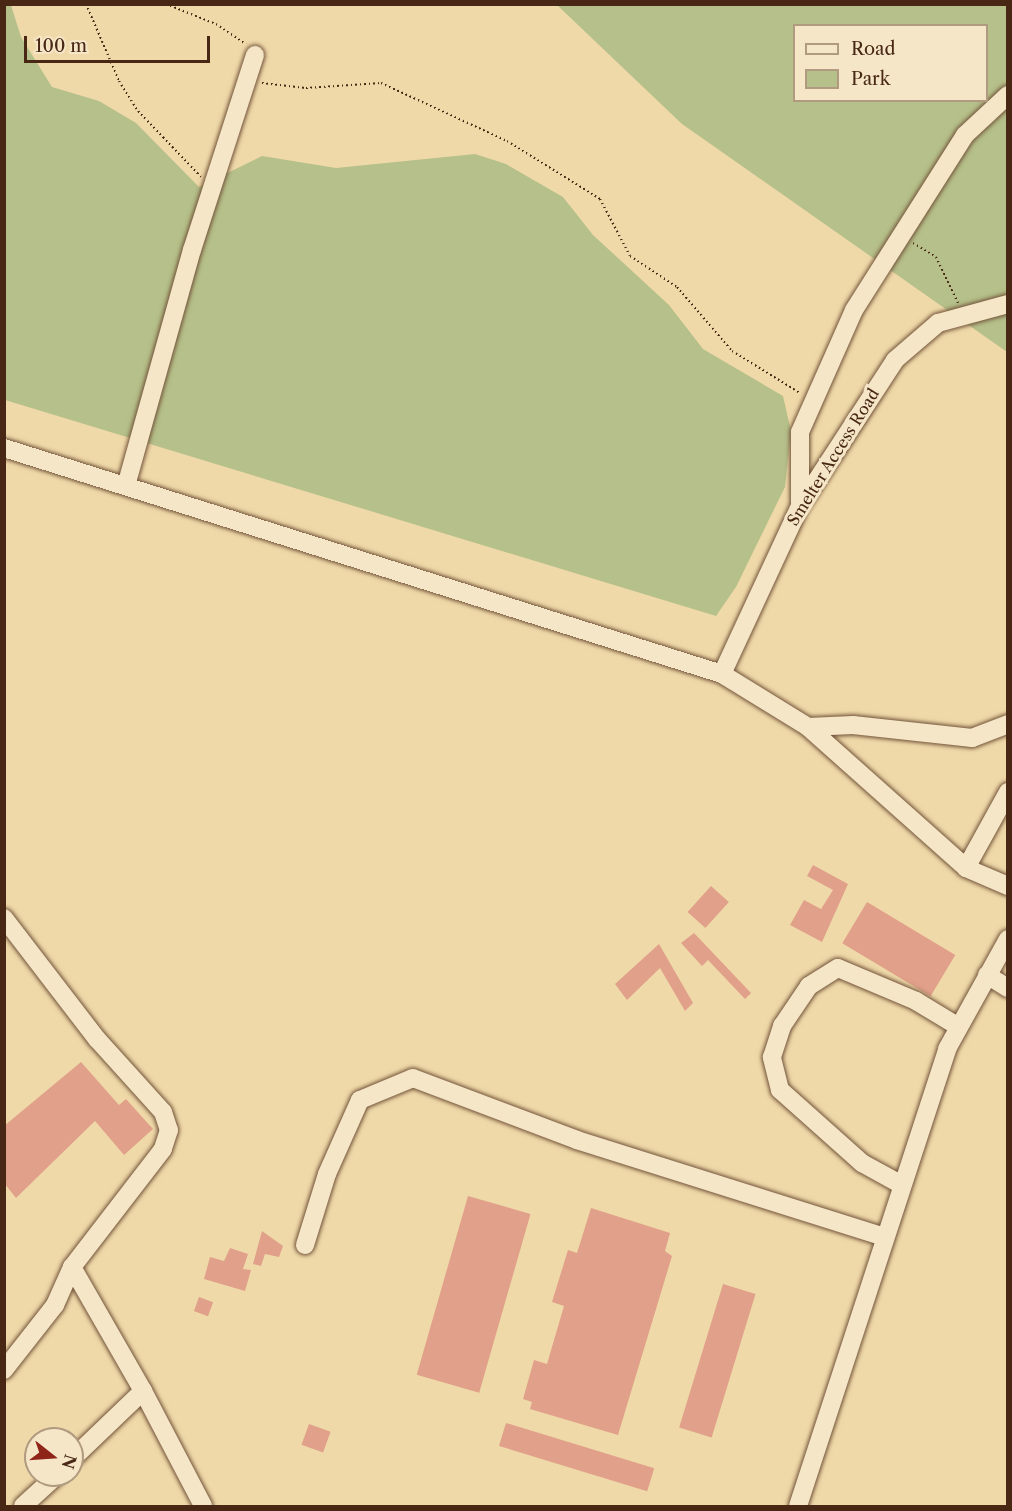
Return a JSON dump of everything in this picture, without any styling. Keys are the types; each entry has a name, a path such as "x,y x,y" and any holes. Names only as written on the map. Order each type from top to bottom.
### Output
{"lane":[{"path":"126,486 212,187 249,80 255,55"},
{"path":"800,506 800,432 810,399 869,284 903,237 965,135 1008,95"},
{"name":"Smelter Access Road","path":"722,674 800,506 896,360 916,337 962,313 1008,304"},
{"path":"4,448 722,674 754,690 808,727 966,868 1008,886"},
{"path":"808,727 853,724 972,738 1008,724"},
{"path":"966,868 1008,792"},
{"path":"4,918 97,1038 163,1112 169,1130 163,1149 72,1267 55,1305 4,1370"},
{"path":"798,1506 902,1185 959,1027 1008,939"},
{"path":"902,1185 862,1163 780,1090 772,1056 782,1026 809,986 838,968 916,1001 959,1027"},
{"path":"987,975 1008,988"},
{"path":"305,1245 327,1174 360,1100 413,1078 577,1140 885,1237"},
{"path":"72,1267 143,1391 203,1506"},
{"path":"84,1448 143,1391"},
{"path":"23,1506 44,1487"}],"path":[{"path":"86,4 118,81 138,111 212,187"},
{"path":"166,4 216,24 255,55"},
{"path":"249,80 287,87 381,82 507,141 600,199 630,256 678,287 732,351 810,399"},
{"path":"903,237 936,257 962,313"}],"green space":[{"path":"4,5 11,5 21,37 52,87 99,101 136,123 199,187 262,156 336,168 475,154 506,164 563,197 593,235 669,305 703,349 783,396 791,431 785,487 736,587 716,616 5,400"},
{"path":"557,5 1007,5 1007,352 682,124"}],"building":[{"path":"813,865 848,884 822,942 790,925 804,900 821,909 833,890 807,876"},
{"path":"711,886 729,902 705,928 688,912"},
{"path":"867,902 955,955 931,996 842,943"},
{"path":"694,933 751,993 745,999 708,960 702,966 681,943"},
{"path":"659,944 693,1003 685,1011 660,968 627,1000 615,984"},
{"path":"81,1062 119,1105 126,1099 153,1129 124,1155 95,1121 16,1198 4,1183 4,1126"},
{"path":"468,1196 530,1214 479,1393 417,1375"},
{"path":"591,1208 670,1233 665,1251 672,1256 618,1435 530,1409 532,1402 523,1399 534,1360 547,1364 564,1306 552,1302 568,1250 577,1253"},
{"path":"262,1231 283,1246 279,1257 265,1254 261,1266 253,1264"},
{"path":"230,1248 248,1254 243,1269 251,1270 245,1291 204,1279 210,1257 224,1261"},
{"path":"723,1284 756,1294 712,1437 679,1427"},
{"path":"199,1297 213,1302 208,1316 194,1311"},
{"path":"506,1423 654,1468 647,1491 499,1446"},
{"path":"309,1424 331,1432 323,1453 301,1445"}]}
